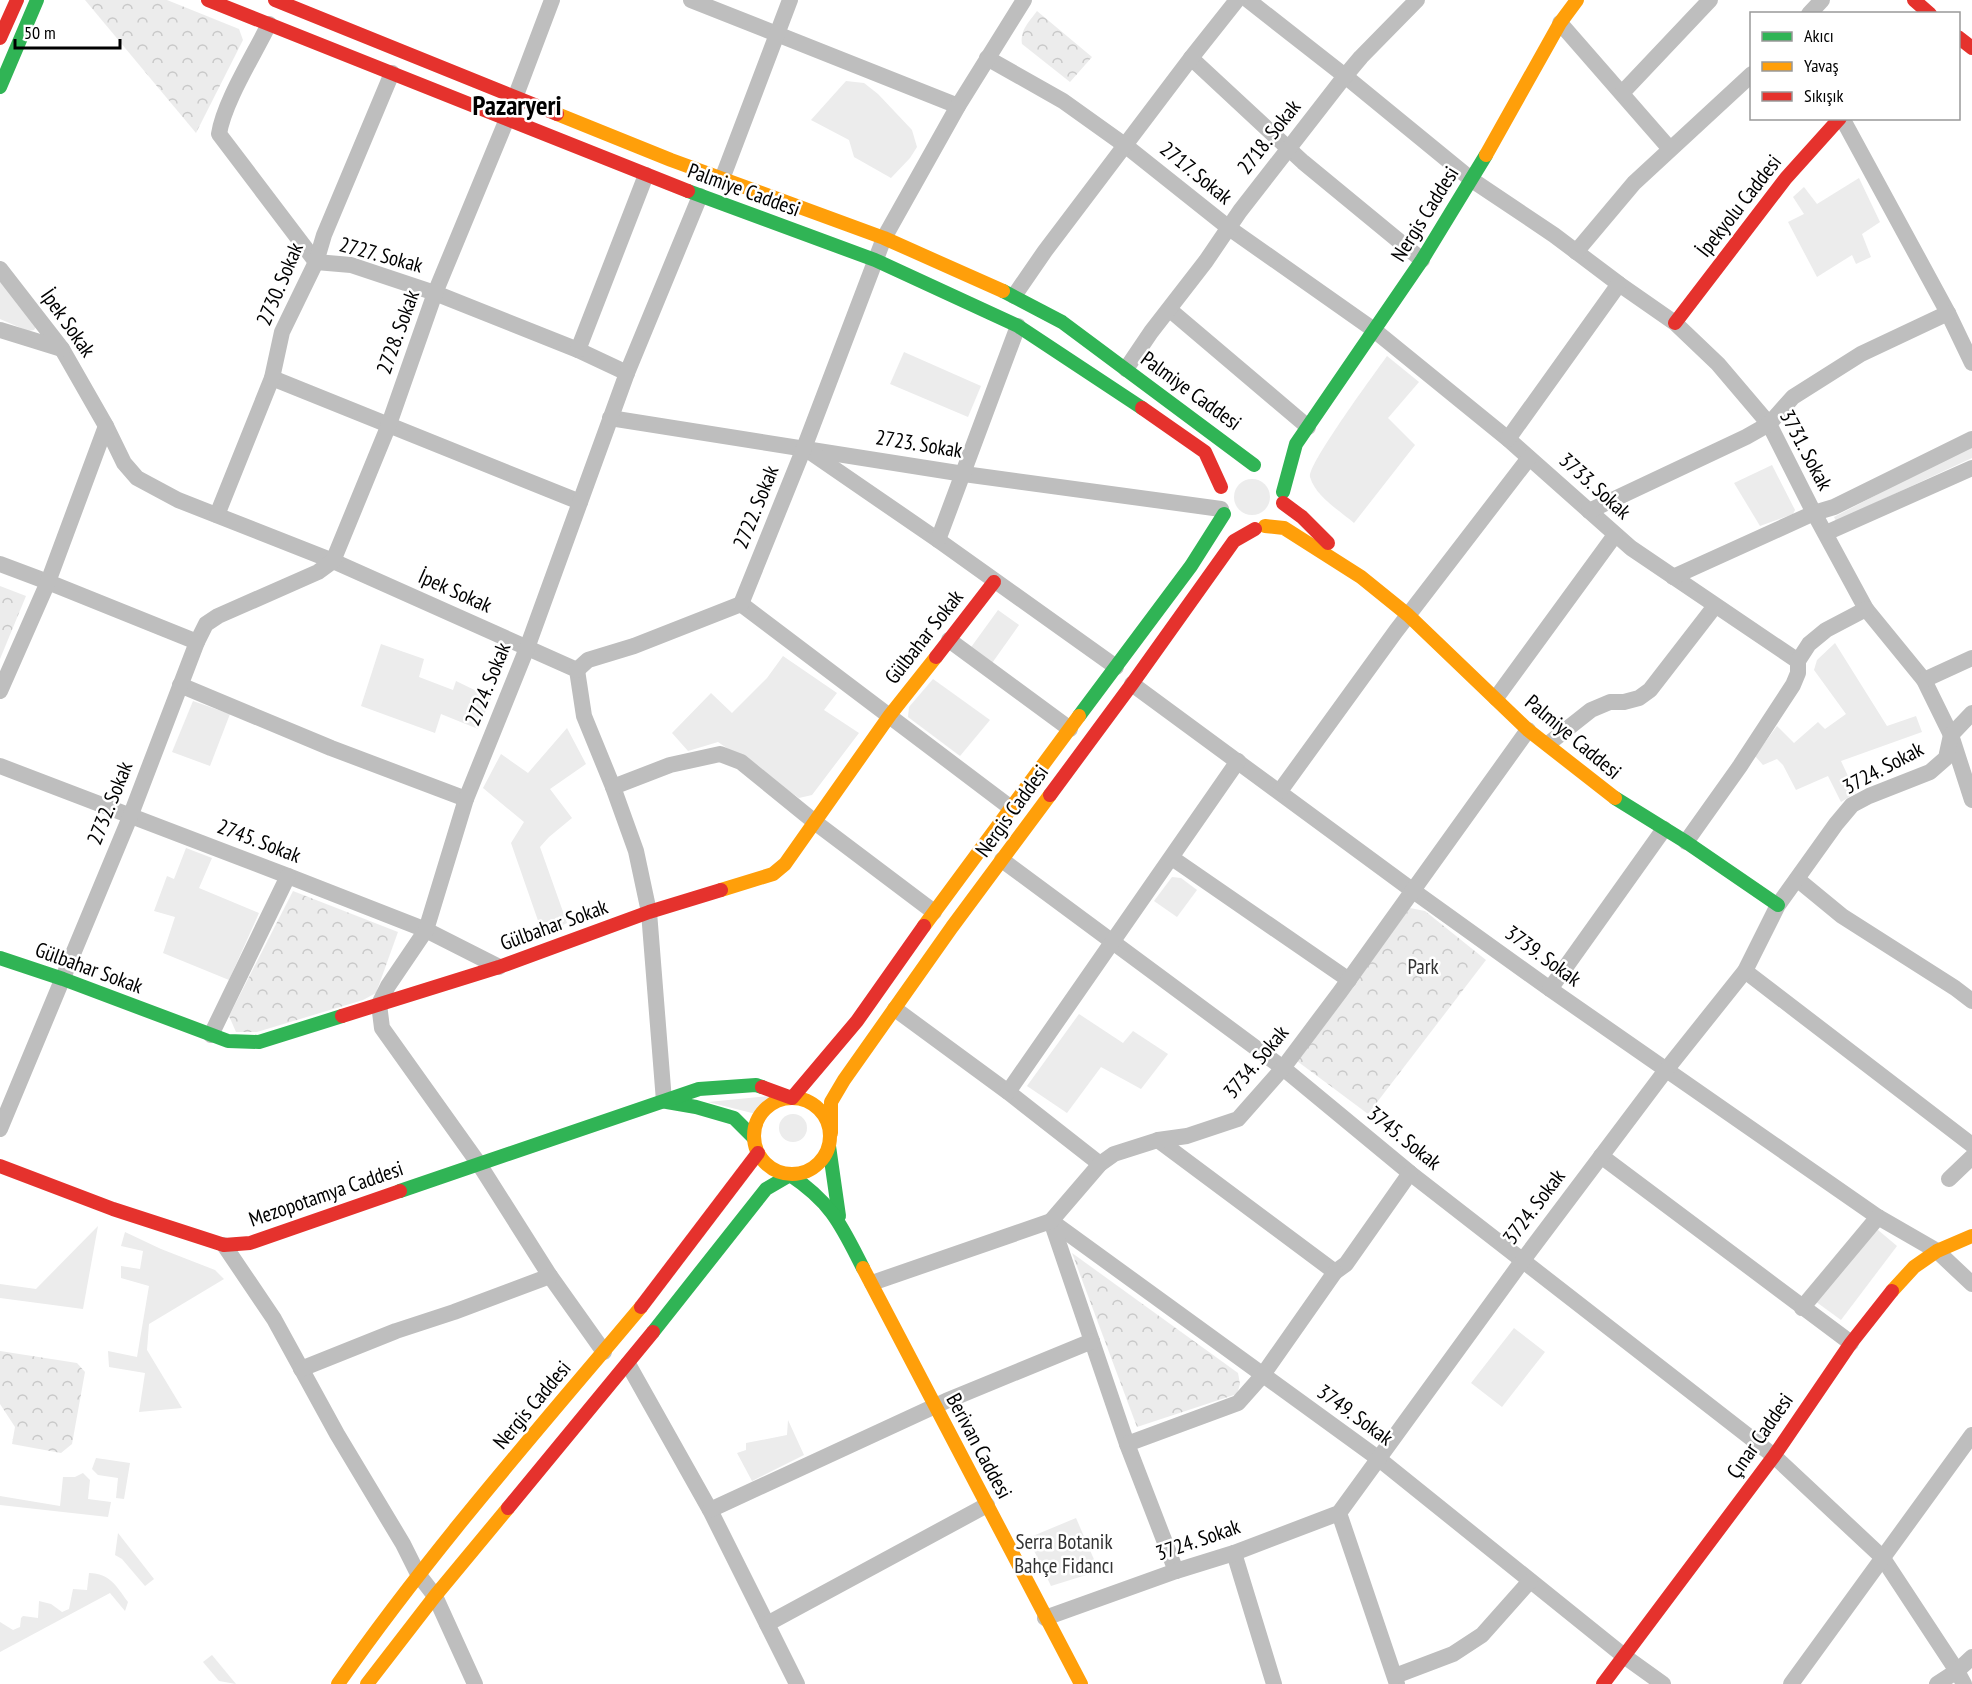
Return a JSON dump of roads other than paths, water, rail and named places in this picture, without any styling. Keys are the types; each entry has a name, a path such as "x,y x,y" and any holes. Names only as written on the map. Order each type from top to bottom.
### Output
{"main road":[{"path":"0,38 16,0"},
{"path":"0,87 37,0"},
{"name":"Palmiye Caddesi","path":"208,0 646,175 875,260 1018,326 1114,389 1204,453 1221,487"},
{"name":"Nergis Caddesi","path":"1296,444 1422,260 1472,180 1560,23 1577,0"},
{"path":"1914,0 1928,12"},
{"name":"Palmiye Caddesi","path":"280,1 722,179 885,238 990,284 1062,322 1263,467"},
{"name":"İpekyolu Caddesi","path":"1675,323 1786,178 1839,120"},
{"path":"1283,497 1280,482 1263,467 1244,466 1234,470 1226,477 1219,498 1223,511 1235,525 1260,528 1274,520 1280,512 1296,444"},
{"path":"1280,451 1296,444"},
{"name":"Palmiye Caddesi","path":"1283,497 1361,577"},
{"name":"Nergis Caddesi","path":"792,1098 857,1021 934,912 1191,566 1223,511"},
{"name":"Palmiye Caddesi","path":"1260,528 1284,528 1361,577 1408,615 1528,730 1622,804 1686,842 1778,905"},
{"name":"Nergis Caddesi","path":"842,1227 835,1198 830,1139 831,1102 844,1080 1033,815 1132,684 1234,541 1260,528"},
{"name":"Gülbahar Sokak","path":"0,958 63,979 228,1041 259,1042 499,967 649,912 773,873 785,864 890,716 994,582"},
{"name":"Mezopotamya Caddesi","path":"3,1172 224,1245 250,1243 699,1089 756,1085 792,1098"},
{"path":"367,1684 435,1596 628,1364 766,1189 790,1175 803,1173 815,1167 824,1158 830,1139 827,1120 820,1109 809,1101 792,1098 773,1102 757,1119 754,1138 758,1153 766,1165 777,1172 790,1175 823,1198 842,1227"},
{"name":"Mezopotamya Caddesi","path":"664,1101 734,1118 754,1138"},
{"name":"Nergis Caddesi","path":"338,1684 418,1574 655,1290 758,1153"},
{"name":"Berivan Caddesi","path":"842,1227 934,1407 1081,1684"},
{"name":"Çınar Caddesi","path":"1603,1684 1774,1456 1851,1343 1883,1301 1914,1267 1937,1251 1972,1236"}],"street":[{"name":"2728. Sokak","path":"333,561 388,427 435,293 507,119 552,0"},
{"path":"691,0 958,106"},
{"path":"722,179 790,0"},
{"name":"2722. Sokak","path":"741,604 885,238 958,106 1023,0"},
{"path":"1014,296 1045,251 1237,0"},
{"name":"3731. Sokak","path":"1248,0 1472,180 1554,235 1675,323 1718,364 1769,423 1866,609 1924,680 1952,735 1972,800"},
{"name":"2718. Sokak","path":"1126,369 1228,228 1345,76 1417,0"},
{"path":"1622,93 1710,0"},
{"path":"1811,12 1822,0"},
{"path":"1560,23 1670,149"},
{"name":"2727. Sokak","path":"269,24 235,91 219,134 316,262 351,265 435,293 578,350 627,373"},
{"name":"2717. Sokak","path":"987,58 1064,101 1126,146 1228,228 1374,330"},
{"path":"1191,58 1303,162 1422,260"},
{"name":"2730. Sokak","path":"217,515 272,378 282,332 316,262 324,235 393,73"},
{"path":"1576,252 1634,183 1750,76"},
{"path":"1842,120 1948,313 1972,363"},
{"path":"578,350 646,175"},
{"name":"2724. Sokak","path":"379,1004 388,986 426,930 466,799 527,648 627,373 700,196"},
{"name":"İpek Sokak","path":"0,269 62,349 106,426 124,463 137,478 178,500 333,561 577,670"},
{"path":"1508,439 1619,284"},
{"path":"1170,310 1308,427"},
{"path":"1589,511 1746,437 1769,423 1793,397 1861,354 1948,313"},
{"path":"938,540 1018,326"},
{"path":"0,330 62,349"},
{"name":"3733. Sokak","path":"1374,330 1508,439 1615,535 1798,661"},
{"path":"272,378 388,427 580,502"},
{"name":"2723. Sokak","path":"610,418 964,474 1223,511"},
{"path":"0,690 48,582 106,426"},
{"path":"1673,577 1814,513 1834,507 1972,439"},
{"path":"804,448 1116,667"},
{"path":"1280,791 1408,615 1529,458"},
{"path":"1826,533 1972,468"},
{"path":"1496,698 1615,535"},
{"name":"2732. Sokak","path":"0,1129 130,817 180,685 206,624 218,616 318,572 333,561"},
{"path":"0,564 197,642"},
{"path":"664,1101 649,912 636,851 584,716 577,670 588,660 634,646 741,604 1011,808"},
{"path":"1548,744 1591,710 1610,702 1624,702 1639,698 1650,690 1715,606"},
{"path":"1686,842 1794,685 1798,673 1798,661 1809,644 1826,630 1866,609"},
{"path":"949,640 1070,729"},
{"path":"1924,680 1972,658"},
{"name":"3739. Sokak","path":"1132,684 1550,989 1878,1217 1937,1251 1972,1284"},
{"path":"180,685 331,748 466,799"},
{"name":"3724. Sokak","path":"1045,1618 1176,1571 1234,1553 1339,1513 1523,1260 1666,1070 1745,971 1778,905 1836,824 1852,805 1930,772 1946,758 1952,735 1972,713"},
{"name":"3734. Sokak","path":"1051,1221 1100,1164 1114,1154 1158,1140 1187,1136 1238,1119 1283,1068 1349,980 1528,730"},
{"path":"613,787 669,765 720,754 741,762 816,823 934,912"},
{"path":"1008,1092 1238,761"},
{"name":"2745. Sokak","path":"0,766 426,930 499,967"},
{"path":"1550,989 1664,829"},
{"path":"1172,858 1349,980"},
{"name":"3745. Sokak","path":"1002,860 1283,1068 1410,1173 1774,1456 1882,1557 1961,1677"},
{"path":"211,1035 288,876"},
{"path":"1797,879 1842,916 1972,1001"},
{"path":"1745,971 1972,1145"},
{"path":"379,1004 382,1028 479,1164 550,1276 604,1352"},
{"path":"895,1009 1008,1092 1100,1164"},
{"path":"1158,1140 1335,1272"},
{"path":"1601,1156 1851,1343"},
{"path":"1948,1179 1972,1157"},
{"path":"1127,1444 1238,1403 1262,1376 1335,1272 1346,1264 1410,1173"},
{"path":"1802,1308 1878,1217"},
{"path":"872,1283 1051,1221 1127,1444 1176,1571"},
{"name":"3749. Sokak","path":"1051,1221 1379,1459 1624,1656 1663,1684"},
{"path":"224,1245 274,1319 418,1574 435,1596 475,1684"},
{"path":"301,1368 550,1276"},
{"path":"710,1510 934,1407 1092,1341"},
{"path":"628,1364 710,1510 797,1684"},
{"path":"1791,1684 1972,1435"},
{"path":"767,1624 987,1505"},
{"path":"1339,1513 1396,1680 1453,1654 1482,1635 1530,1581"},
{"path":"1234,1553 1274,1684"},
{"path":"1937,1684 1961,1677 1972,1657"}],"district":[{"name":"Pazaryeri","path":"517,106"}],"park label":[{"name":"Park","path":"1423,967"},
{"name":"Serra Botanik Bahçe Fidancı","path":"1064,1554"}]}
